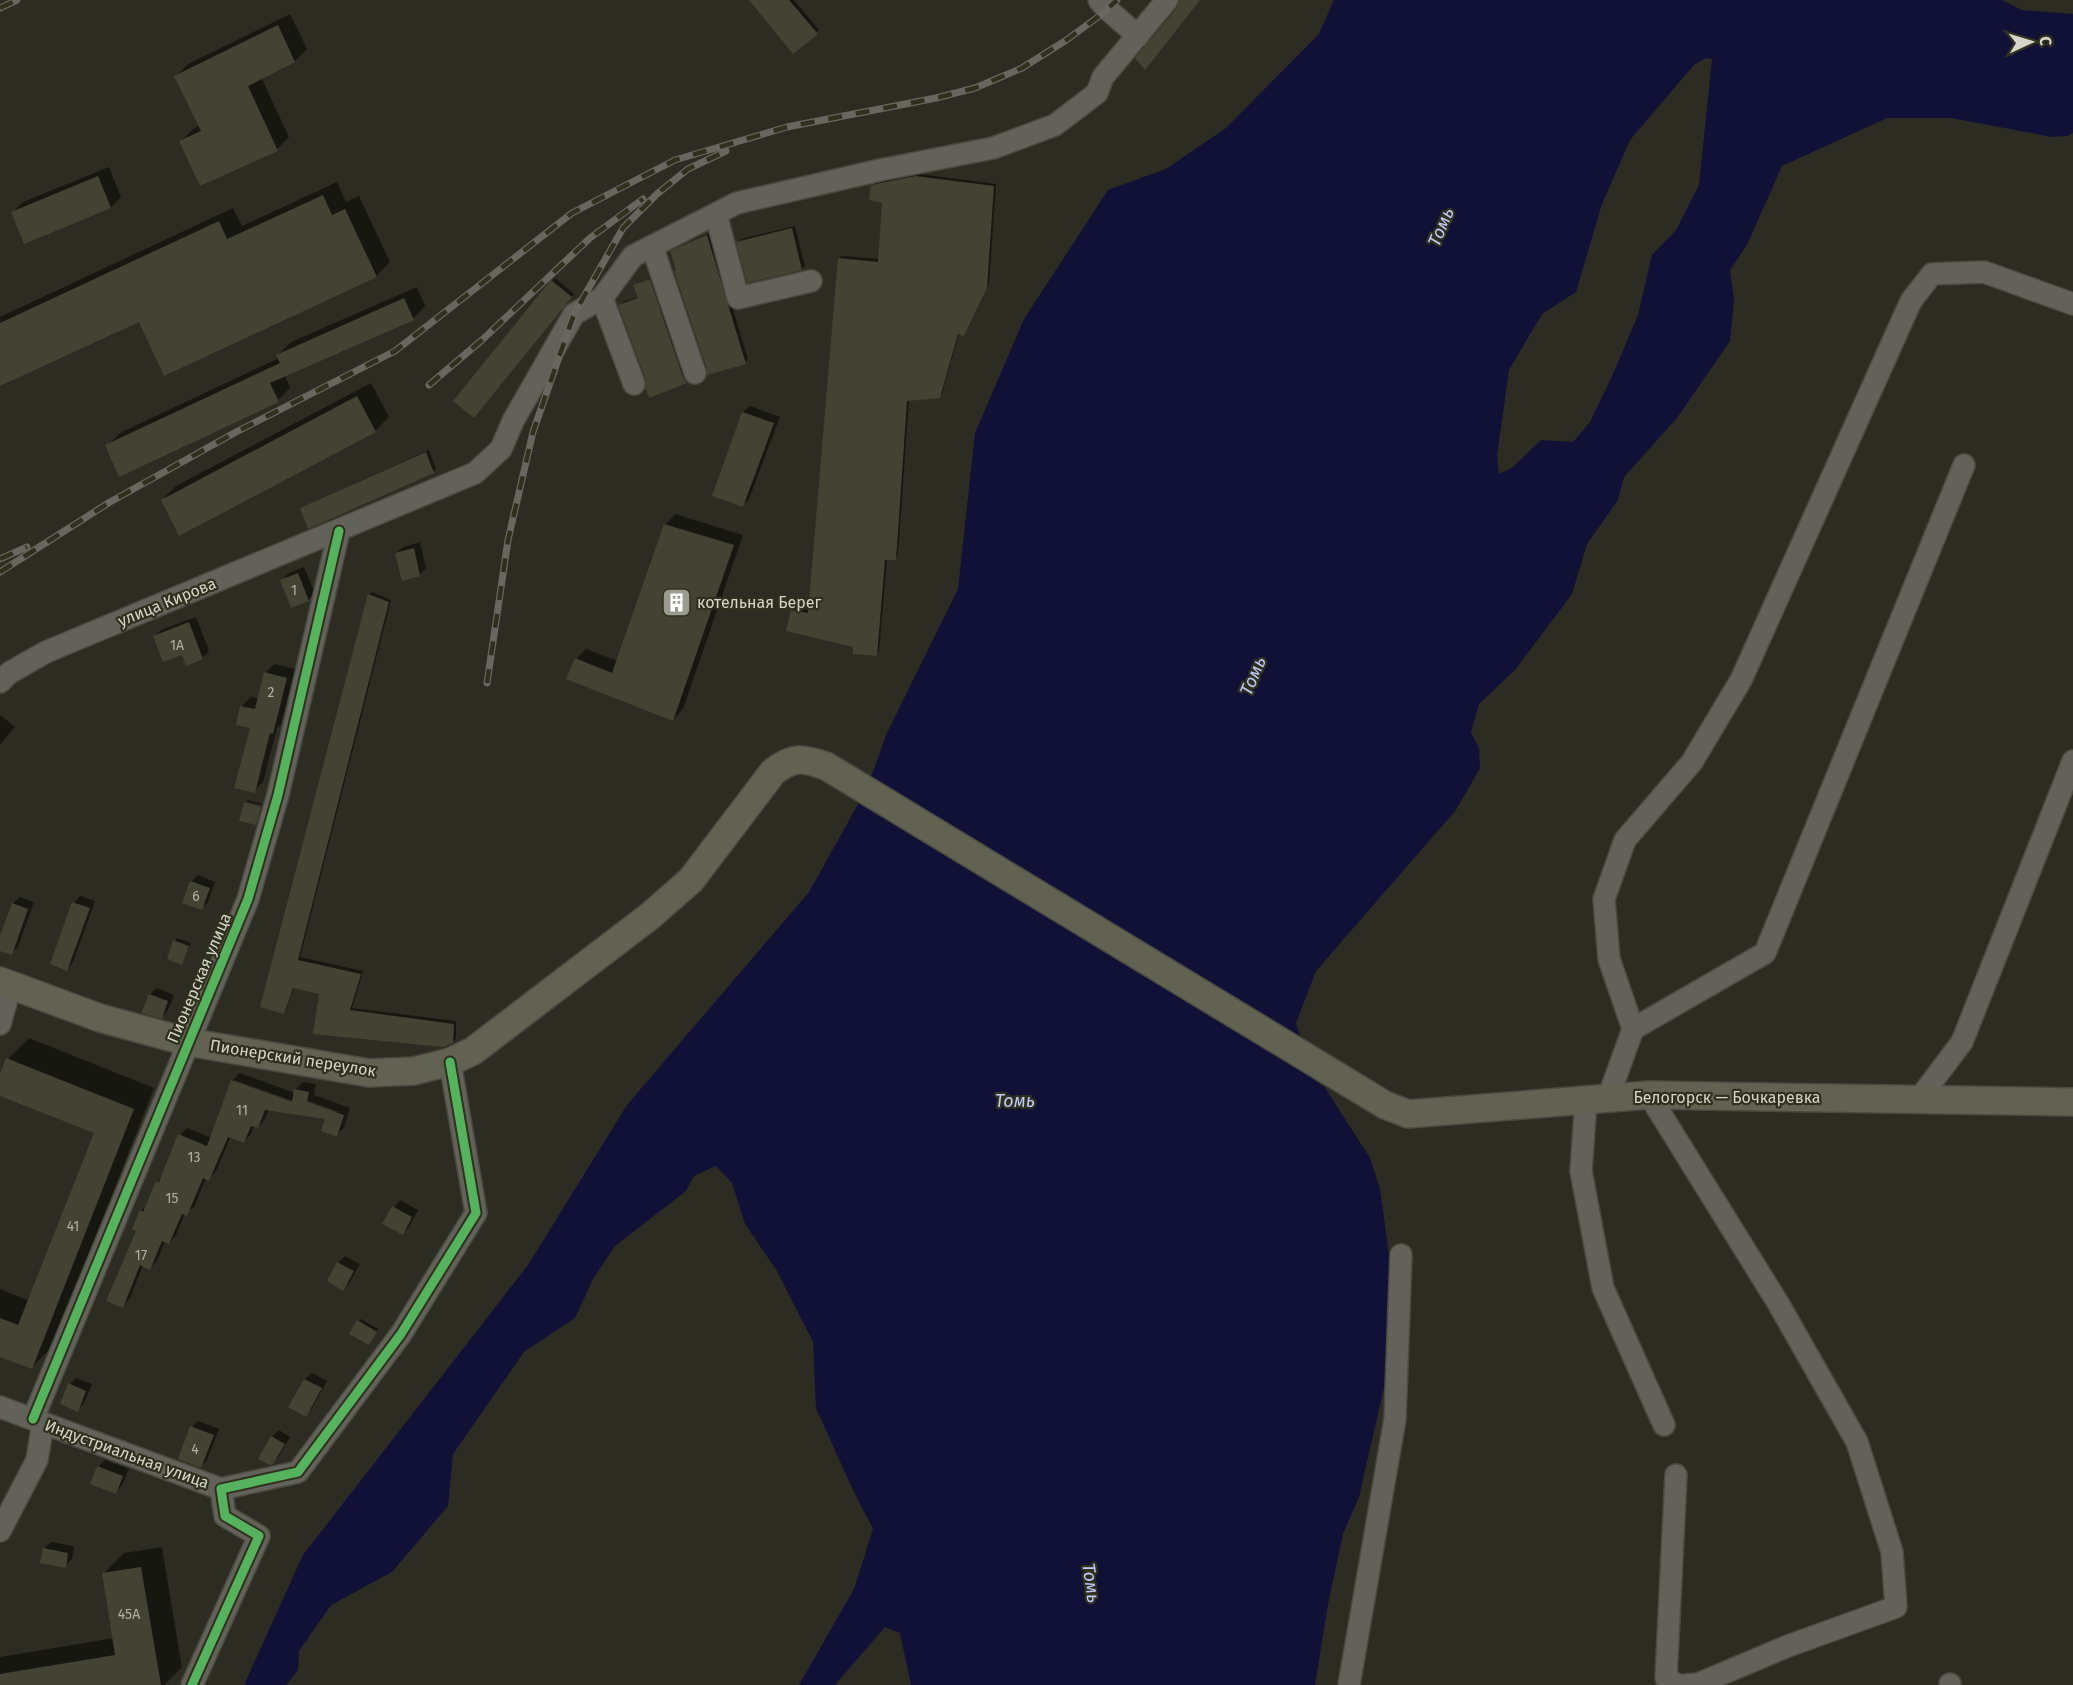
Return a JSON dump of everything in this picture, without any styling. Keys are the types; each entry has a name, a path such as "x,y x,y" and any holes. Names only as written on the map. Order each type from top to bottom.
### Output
{"main road":[{"name":"Пионерский переулок","path":"6,983 100,1018 188,1041 369,1074 414,1071 450,1062 473,1051 650,916 691,880 773,772 786,762 807,760 826,766"},
{"name":"Белогорск — Бочкаревка","path":"826,766 1384,1105 1408,1114 1648,1095 2073,1102"}],"street":[{"path":"1099,0 1138,36"},
{"path":"634,384 602,298 633,256 737,203 993,147 1056,125 1097,93 1103,77 1167,0"},
{"path":"716,214 738,298 811,281"},
{"path":"652,246 695,373"},
{"path":"1633,1029 1609,958 1604,899 1625,840 1692,762 1742,680 1911,302 1932,274 1983,272 2073,304"},
{"name":"улица Кирова","path":"0,682 9,673 46,652 475,473 501,449 513,421 574,314 602,298"},
{"path":"1664,1425 1603,1287 1581,1171 1597,1099 1633,1029 1765,953 1964,465"},
{"name":"Пионерская улица","path":"0,1531 37,1460 38,1421 188,1041 248,899 278,795 339,531"},
{"path":"1919,1099 1962,1042 2073,761"},
{"path":"0,1024 6,983"},
{"path":"192,1685 259,1536 225,1516 221,1489 298,1472 401,1334 476,1213 450,1062"},
{"path":"1648,1095 1778,1303 1857,1442 1892,1552 1896,1607 1788,1646 1698,1684 1685,1685"},
{"path":"1349,1685 1395,1419 1401,1255"},
{"name":"Индустриальная улица","path":"0,1407 221,1489"},
{"path":"1676,1475 1666,1678 1678,1685"}],"water":[{"name":"Томь","path":"1334,0 2002,0 2022,10 2073,14 2073,133 2067,136 2052,137 1951,118 1887,118 1782,166 1747,245 1730,270 1734,300 1730,341 1677,418 1624,477 1618,500 1587,544 1572,594 1515,670 1479,704 1471,732 1479,748 1480,768 1456,810 1316,971 1296,1023 1315,1081 1324,1086 1370,1158 1380,1189 1393,1284 1388,1300 1390,1334 1385,1383 1359,1497 1343,1534 1328,1604 1315,1685 911,1685 900,1633 885,1627 835,1685 799,1685 854,1589 873,1529 816,1408 813,1342 777,1271 745,1224 732,1183 716,1166 694,1176 686,1191 615,1246 593,1279 575,1318 524,1352 453,1454 448,1506 392,1572 331,1605 299,1651 298,1670 286,1685 244,1685 303,1555 528,1265 627,1105 809,892 857,806 886,735 958,589 975,433 1024,319 1108,190 1166,169 1226,128 1319,34","holes":["1706,58 1712,59 1699,185 1676,230 1652,255 1638,315 1590,422 1573,442 1541,440 1513,467 1499,474 1497,456 1509,370 1542,314 1576,292 1602,204 1630,140 1694,65"]}],"building":[{"path":"749,0 789,0 818,34 793,54"},
{"path":"1179,0 1200,0 1145,70 1135,58 1177,8"},
{"path":"278,25 295,62 248,86 278,151 200,186 179,141 201,131 174,76"},
{"path":"98,176 111,208 24,244 11,212"},
{"path":"915,176 994,186 987,288 964,336 958,334 940,398 907,401 896,560 885,560 877,656 853,654 853,647 786,631 791,610 808,613 838,258 878,262 882,203 869,200 871,185"},
{"path":"323,195 332,215 345,209 377,277 164,376 139,322 0,386 0,323 219,221 227,239"},
{"path":"792,228 802,270 747,283 736,242"},
{"path":"707,235 746,364 707,375 707,369 674,271 676,270 670,251"},
{"path":"650,279 687,383 649,398 646,380 618,305 638,298 633,285"},
{"path":"551,280 572,297 474,418 453,401"},
{"path":"404,298 414,320 270,383 279,402 119,477 105,445 280,363 276,355"},
{"path":"357,396 376,432 179,536 161,500"},
{"path":"742,412 774,423 743,507 712,496"},
{"path":"426,452 434,473 308,529 300,508"},
{"name":"котельная Берег","path":"664,524 734,545 673,721 566,679 575,658 612,673"},
{"path":"414,548 420,576 402,581 395,553"},
{"path":"298,573 309,601 291,608 280,580"},
{"path":"368,594 389,602 298,960 361,974 350,1010 454,1024 453,1043 443,1047 313,1034 319,994 293,988 284,1014 260,1007"},
{"path":"189,622 203,659 186,666 182,655 163,662 153,636"},
{"path":"264,672 287,678 255,793 234,788 250,728 236,725 240,706 255,709"},
{"path":"244,802 261,807 256,825 239,821"},
{"path":"190,881 210,888 202,910 182,903"},
{"path":"72,902 90,908 67,971 50,964"},
{"path":"12,903 28,909 12,955 0,951 0,936"},
{"path":"173,940 189,946 182,965 167,959"},
{"path":"149,994 168,1001 162,1019 141,1013"},
{"path":"6,1058 134,1109 32,1369 0,1357 0,1318 18,1325 94,1133 0,1096 0,1074"},
{"path":"231,1080 292,1102 294,1089 309,1092 307,1102 344,1115 337,1137 321,1131 325,1119 265,1110 258,1128 251,1126 244,1143 228,1137 209,1181 203,1178 187,1216 182,1214 169,1244 162,1241 150,1270 140,1265 123,1308 106,1301 136,1231 132,1229 140,1210 143,1212 156,1181 159,1182 178,1134 207,1146"},
{"path":"392,1206 412,1217 403,1235 382,1224"},
{"path":"337,1262 354,1271 343,1291 327,1281"},
{"path":"357,1320 377,1332 369,1345 349,1334"},
{"path":"304,1379 322,1388 306,1417 288,1407"},
{"path":"68,1383 86,1391 78,1412 60,1404"},
{"path":"190,1426 214,1435 201,1468 178,1459"},
{"path":"271,1436 285,1444 273,1464 270,1465 258,1459"},
{"path":"97,1466 123,1476 116,1494 90,1484"},
{"path":"43,1548 68,1553 66,1568 40,1563"},
{"path":"141,1567 161,1685 0,1685 0,1674 115,1655 102,1573"}],"railway":[{"path":"0,8 17,0"},
{"path":"0,572 110,502 236,432 395,351 572,213 675,160 787,127 936,98 975,88 1022,68 1065,41 1117,0"},
{"path":"487,683 508,540 533,432 574,314 623,228 657,194 688,169 726,151"},
{"path":"429,385 482,340 590,238 643,199"},
{"path":"0,559 27,547"}],"cycle path":[{"path":"33,1419 248,899 278,795 339,531"},
{"path":"192,1685 259,1536 225,1516 221,1489 298,1472 401,1334 476,1213 450,1062"}],"place":[{"name":"котельная Берег","path":"676,602"}]}
